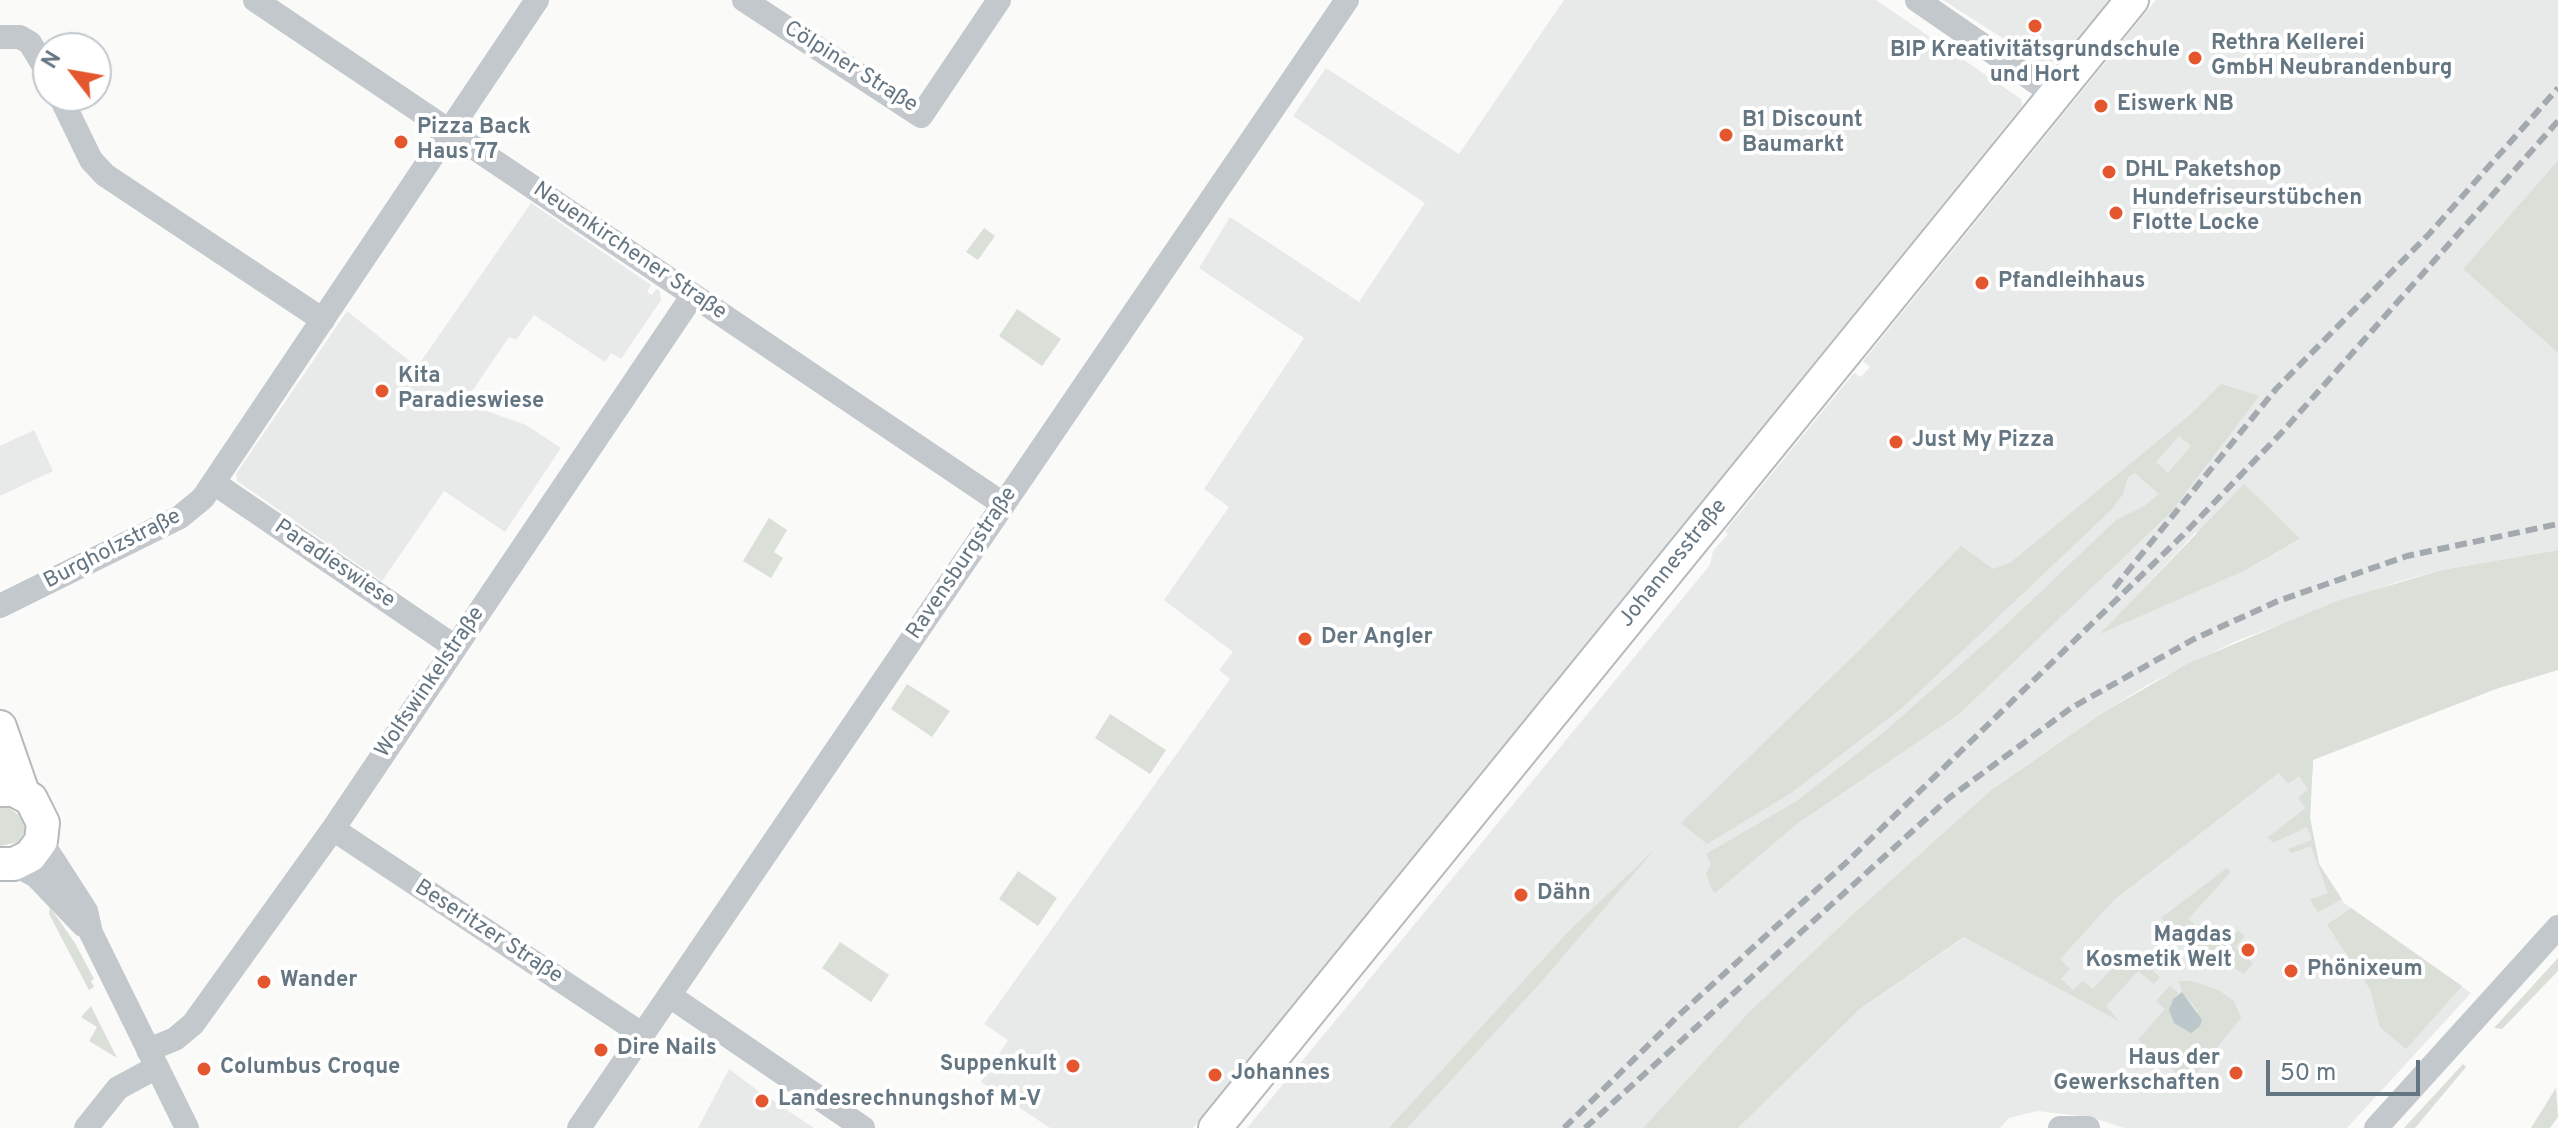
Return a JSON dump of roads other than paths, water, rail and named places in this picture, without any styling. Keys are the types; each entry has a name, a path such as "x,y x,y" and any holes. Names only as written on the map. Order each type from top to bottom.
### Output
{"main road":[{"name":"Johannesstraße","path":"1215,1128 2132,0"},
{"path":"0,727 12,791 41,814 41,841 30,856 7,864"}],"street":[{"name":"Neuenkirchener Straße","path":"255,0 1003,504"},
{"name":"Burgholzstraße","path":"0,606 180,517 198,504 537,0"},
{"name":"Cölpiner Straße","path":"744,0 921,116 999,0"},
{"name":"Ravensburgstraße","path":"579,1128 1347,0"},
{"path":"1917,0 2055,95"},
{"path":"0,37 20,37 32,46"},
{"path":"68,112 91,160 105,175 323,320"},
{"name":"Wolfswinkelstraße","path":"86,1128 118,1088 193,1024 333,829 693,295"},
{"name":"Paradieswiese","path":"214,483 455,647"},
{"name":"Beseritzer Straße","path":"333,829 643,1035"},
{"path":"41,841 86,911 91,933 187,1128"},
{"path":"7,864 36,876 91,933"},
{"path":"2376,1128 2558,927"},
{"path":"670,996 863,1128"},
{"path":"2060,1128 2088,1128"}],"railway":[{"path":"2114,588 2276,389 2430,233 2558,88"},
{"path":"1564,1128 1679,1015 1849,860 2183,535 2285,429 2558,121"},
{"path":"1585,1128 1949,798 2071,708 2194,639 2278,601 2407,556 2558,524"}],"place":[{"name":"BIP Kreativitätsgrundschule und Hort","path":"2035,26"},
{"name":"Rethra Kellerei GmbH Neubrandenburg","path":"2195,58"},
{"name":"Eiswerk NB","path":"2101,106"},
{"name":"B1 Discount Baumarkt","path":"1726,135"},
{"name":"Pizza Back Haus 77","path":"401,142"},
{"name":"DHL Paketshop","path":"2109,172"},
{"name":"Hundefriseurstübchen Flotte Locke","path":"2116,213"},
{"name":"Pfandleihhaus","path":"1982,283"},
{"name":"Kita Paradieswiese","path":"382,391"},
{"name":"Just My Pizza","path":"1896,442"},
{"name":"Der Angler","path":"1305,639"},
{"name":"Dähn","path":"1521,895"},
{"name":"Magdas Kosmetik Welt","path":"2248,950"},
{"name":"Phönixeum","path":"2291,971"},
{"name":"Wander","path":"264,982"},
{"name":"Dire Nails","path":"601,1050"},
{"name":"Suppenkult","path":"1073,1066"},
{"name":"Columbus Croque","path":"204,1069"},
{"name":"Haus der Gewerkschaften","path":"2236,1073"},
{"name":"Johannes","path":"1215,1075"},
{"name":"Landesrechnungshof M-V","path":"762,1101"}]}
